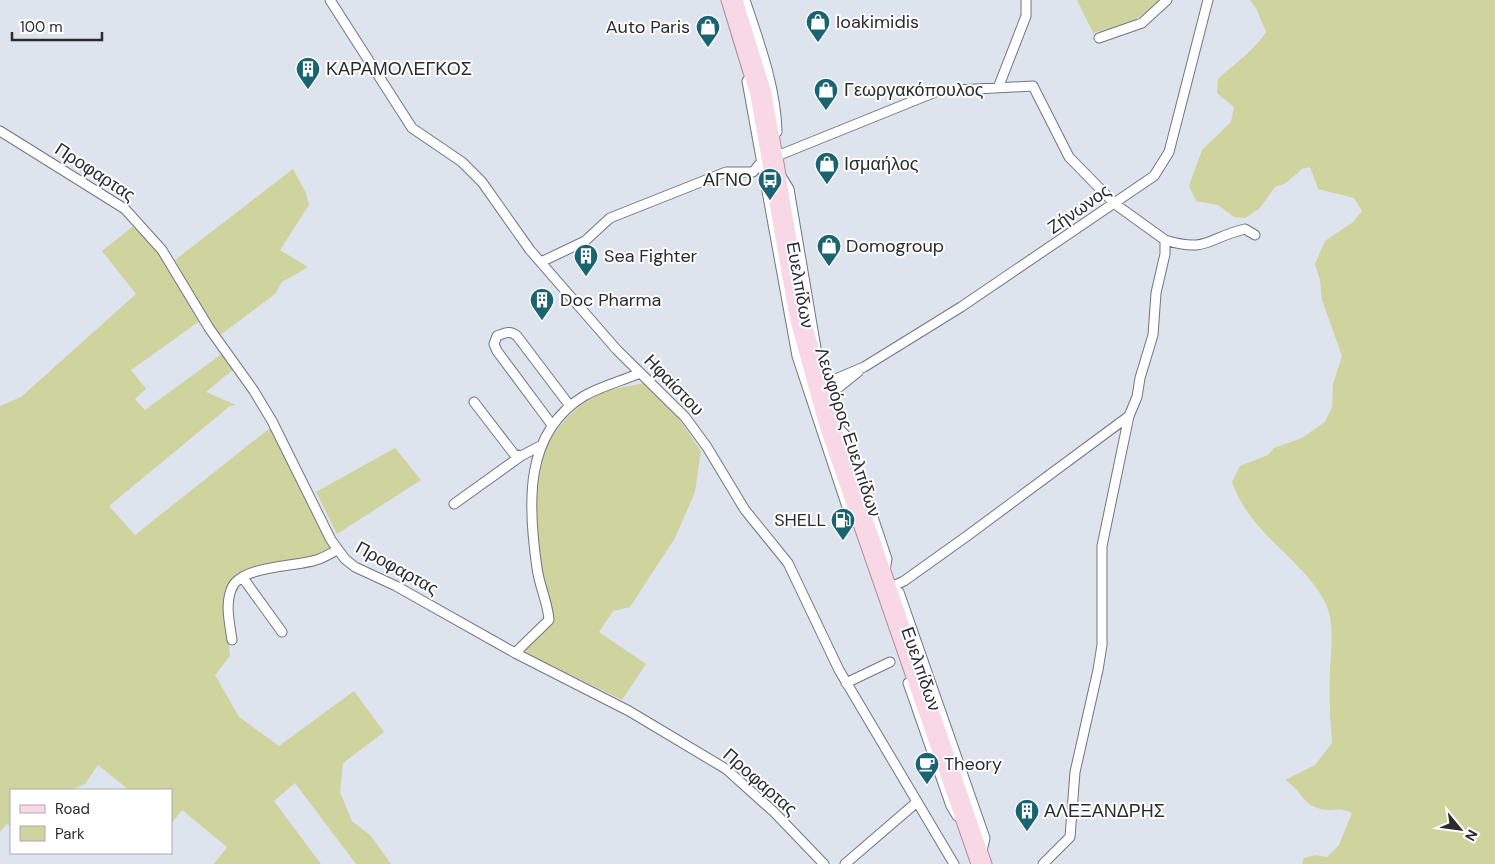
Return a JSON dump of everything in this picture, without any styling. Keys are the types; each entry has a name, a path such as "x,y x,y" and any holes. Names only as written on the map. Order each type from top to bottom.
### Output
{"main road":[{"name":"Λεωφόρος Ευελπίδων","path":"728,3 761,75 777,156 798,286 814,358 832,456 858,507 891,587 976,859"},
{"name":"Λεωφόρος Ευελπίδων","path":"728,3 756,95 782,261 800,341 834,423 884,604 912,684 976,859 986,864"}],"street":[{"name":"Ηφαίστου","path":"330,0 410,126 420,136 464,164 482,182 515,231 541,262 640,373 685,417 709,450 745,510 788,563 846,683 955,863"},
{"path":"745,0 765,62 777,117 777,156 938,91 1033,86 1069,157 1115,204 1165,240 1183,246 1201,246 1232,232 1245,229 1255,235"},
{"path":"998,88 1026,16 1026,0"},
{"path":"1099,38 1142,23 1167,0"},
{"name":"Ζήνωνος","path":"820,391 864,367 986,292 1154,176 1169,152 1205,1"},
{"name":"Ευελπίδων","path":"728,3 747,80 782,261 796,356 832,456"},
{"name":"Προφαρτας","path":"0,131 125,209 162,250 209,328 254,391 272,421 338,550 355,567 396,586 515,653 629,711 726,768 774,812 824,864"},
{"path":"541,262 585,241 610,218 726,172 753,172 762,161"},
{"path":"1043,864 1070,837 1075,772 1102,645 1102,546 1129,416 1137,397 1140,378 1153,335 1156,293 1165,254 1165,240"},
{"path":"552,425 497,350 494,344 497,336 506,332 513,332 570,406"},
{"path":"515,653 548,620 539,585 531,520 530,493 540,446 552,425 570,406 590,393 640,373"},
{"path":"474,402 508,448 514,454 522,456"},
{"path":"891,587 904,581 967,536 1129,416"},
{"path":"454,504 522,456 540,446"},
{"path":"232,640 228,605 231,588 242,578 257,571 315,561 338,550"},
{"path":"242,578 282,632"},
{"path":"846,683 890,662"},
{"path":"845,864 917,802"}],"green space":[{"path":"1077,0 1162,0 1133,22 1093,33"},
{"path":"1250,0 1495,0 1495,864 1302,864 1304,858 1316,855 1327,857 1339,845 1352,813 1343,810 1325,810 1314,807 1285,780 1315,765 1332,743 1330,670 1332,636 1330,618 1325,602 1315,586 1251,517 1240,501 1232,482 1240,466 1268,455 1274,448 1302,438 1325,422 1332,407 1333,384 1342,356 1322,300 1320,280 1315,264 1325,241 1353,222 1362,211 1354,198 1318,189 1310,167 1302,169 1286,183 1275,187 1259,209 1245,218 1234,217 1218,205 1196,201 1189,186 1202,150 1231,122 1234,107 1217,93 1218,79 1250,51 1266,32 1256,8"},
{"path":"293,169 306,193 309,205 280,250 308,267 282,282 275,294 219,336 209,323 175,260"},
{"path":"136,224 159,250 201,320 131,370 146,389 135,399 145,410 223,353 235,368 206,392 236,405 230,406 109,506 135,535 270,428 270,423 333,547 313,556 245,571 229,585 226,608 230,656 215,675 239,717 279,746 354,691 384,732 343,763 340,792 352,821 371,836 391,864 356,864 295,783 274,801 321,864 214,864 227,847 182,810 172,823 172,789 128,789 98,765 85,784 72,789 10,789 10,826 7,824 0,832 0,406 21,397 136,294 102,251"},
{"path":"646,383 675,413 701,451 695,492 675,538 630,607 613,611 599,632 646,664 622,700 522,651 551,621 536,543 534,491 539,465 549,442 565,420 580,407 603,392"},
{"path":"395,448 421,480 337,534 316,492"}],"place":[{"name":"Ioakimidis","path":"818,43"},
{"name":"Auto Paris","path":"708,48"},
{"name":"ΚΑΡΑΜΟΛΕΓΚΟΣ","path":"308,90"},
{"name":"Γεωργακόπουλος","path":"826,111"},
{"name":"Ισμαήλος","path":"827,185"},
{"name":"ΑΓΝΟ","path":"770,201"},
{"name":"Domogroup","path":"829,267"},
{"name":"Sea Fighter","path":"586,277"},
{"name":"Doc Pharma","path":"542,321"},
{"name":"SHELL","path":"843,541"},
{"name":"Theory","path":"927,785"},
{"name":"ΑΛΕΞΑΝΔΡΗΣ","path":"1027,832"}]}
